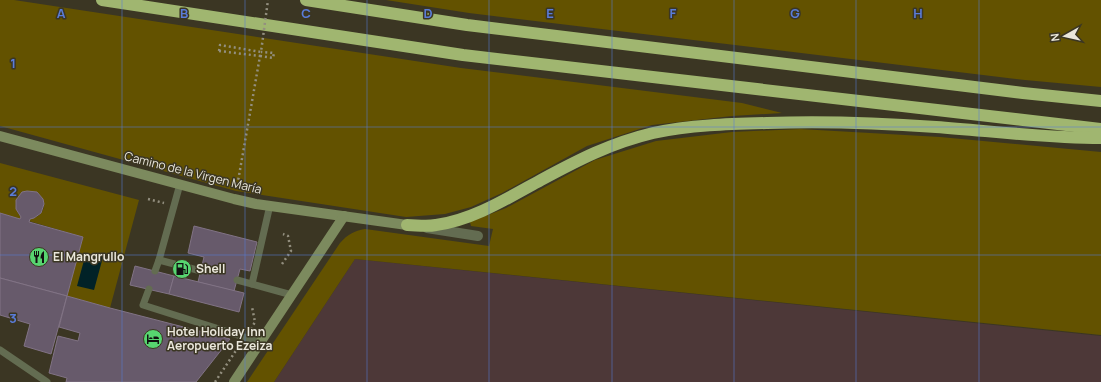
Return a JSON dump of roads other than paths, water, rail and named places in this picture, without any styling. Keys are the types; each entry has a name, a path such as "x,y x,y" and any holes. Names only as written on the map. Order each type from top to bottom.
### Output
{"highway":[{"path":"102,0 462,55 1101,129"},
{"path":"306,0 467,25 1023,93 1101,101"},
{"path":"407,226 435,226 472,215 505,200 592,153 621,142 654,133 690,128 728,124 799,122 934,127 1073,138 1101,138"}],"street":[{"name":"Camino de la Virgen María","path":"0,136 234,199 407,226"},
{"path":"234,382 344,216"},
{"path":"407,226 478,236"}],"lane":[{"path":"154,271 159,260 180,184"},
{"path":"252,284 270,205"},
{"path":"159,260 201,271"},
{"path":"237,280 292,295"},
{"path":"149,289 143,305 260,342"},
{"path":"0,350 47,382"}],"water":[{"path":"86,253 103,257 94,290 77,286"}],"place":[{"name":"El Mangrullo","path":"39,257"},
{"name":"Shell","path":"182,269"},
{"name":"Hotel Holiday Inn Aeropuerto Ezeiza","path":"153,339"}]}
